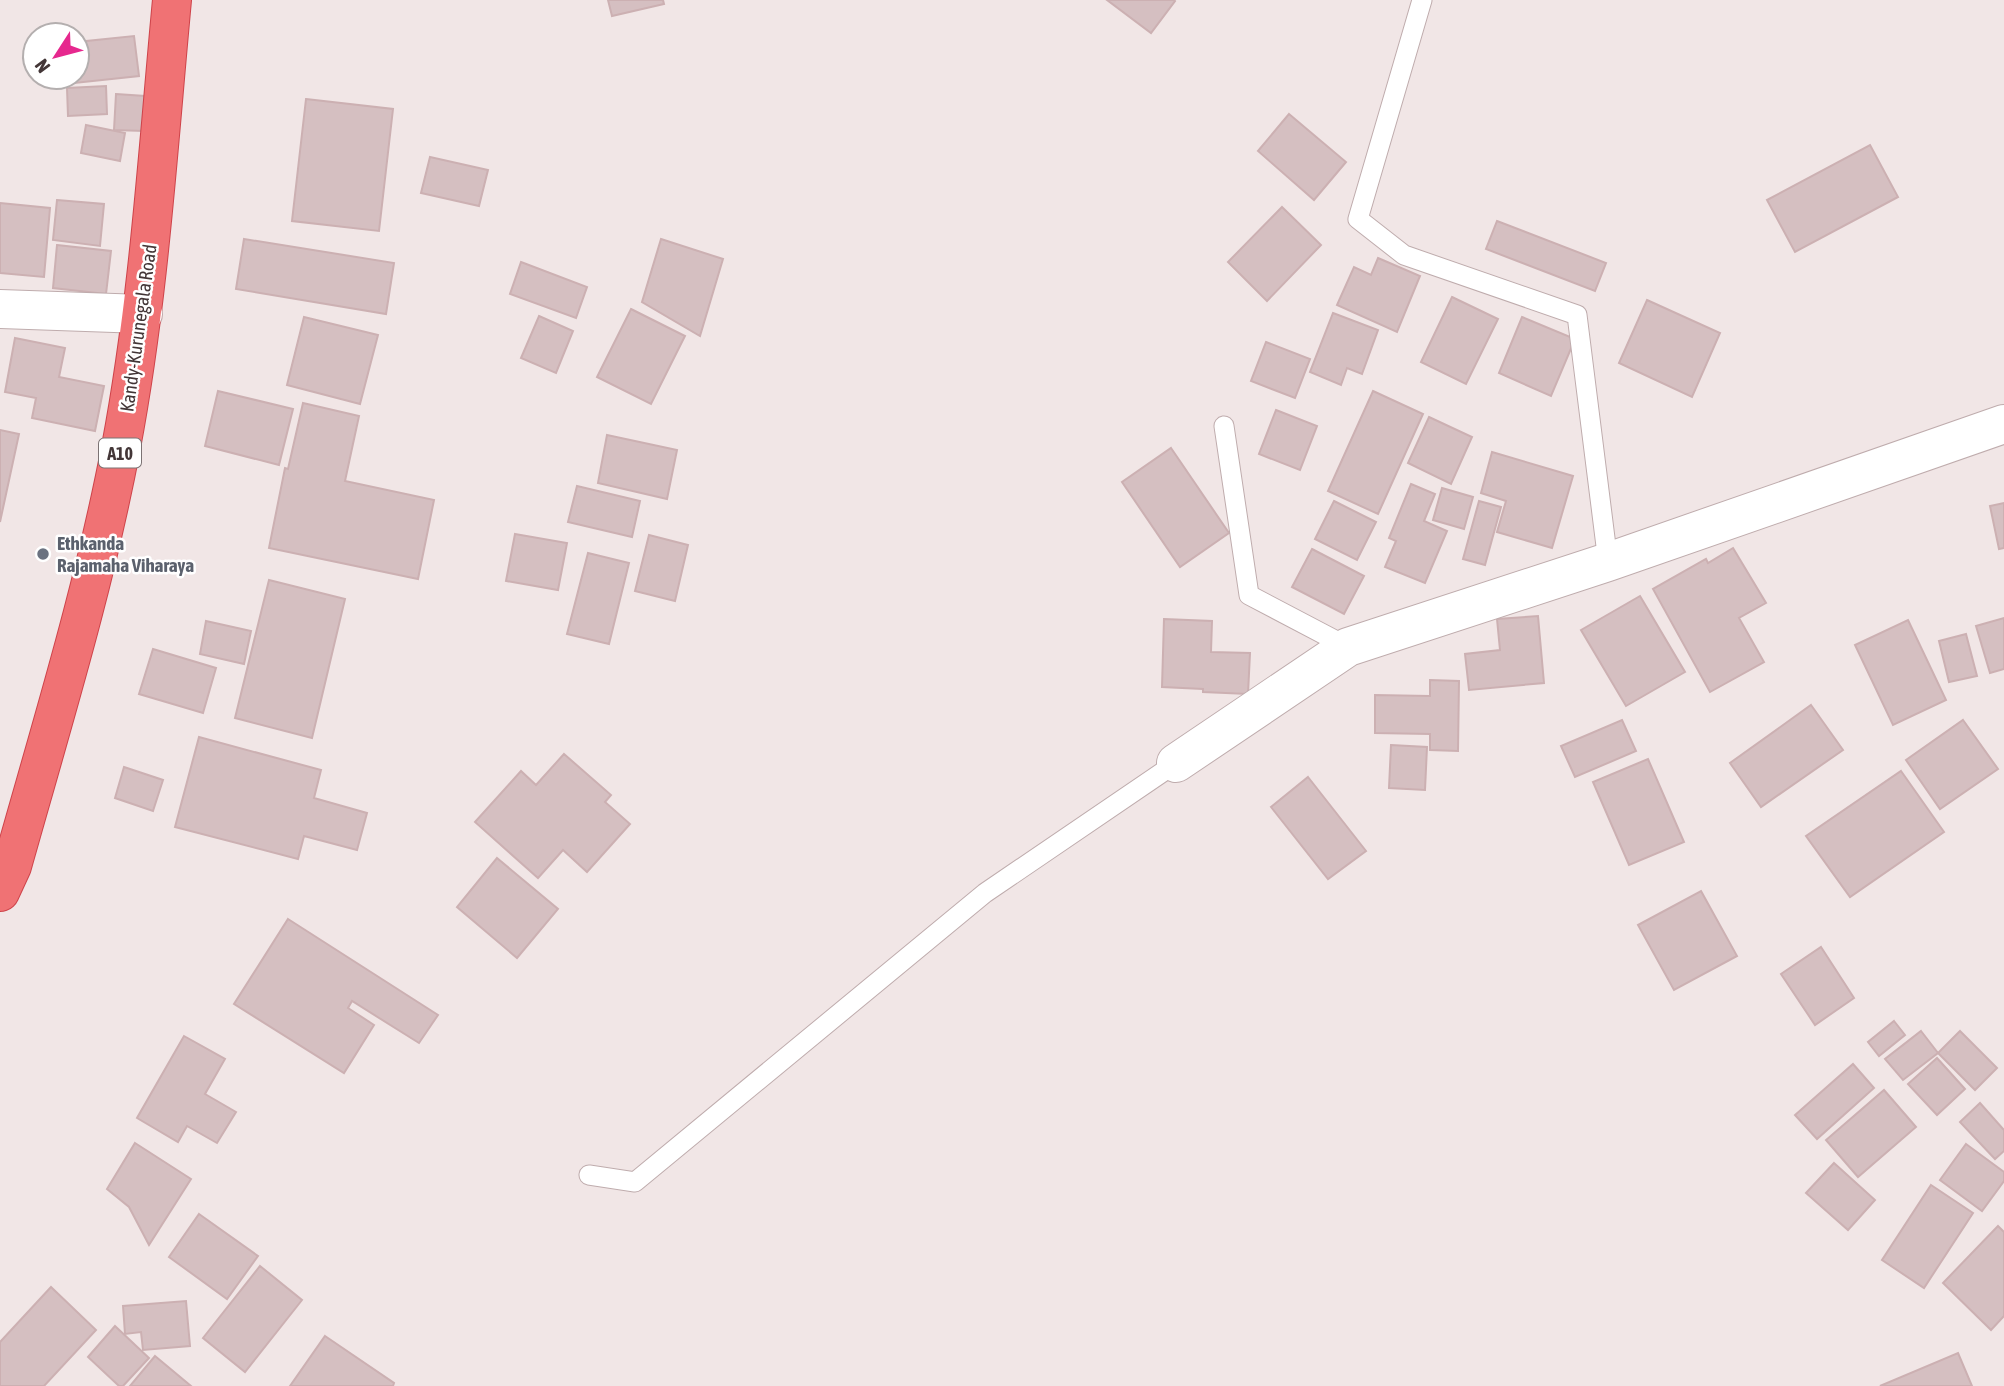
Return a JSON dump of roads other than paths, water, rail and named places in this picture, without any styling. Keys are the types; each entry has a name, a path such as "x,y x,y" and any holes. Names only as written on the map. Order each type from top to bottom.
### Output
{"highway":[{"name":"Kandy-Kurunegala Road","path":"0,892 12,866 89,589 121,447 143,314 172,0"}],"street":[{"path":"0,309 143,314"},
{"path":"1176,764 1348,647 1608,562 2004,424"}],"lane":[{"path":"1422,0 1358,219 1404,255 1577,315 1608,562"},
{"path":"1224,426 1249,595 1348,647"},
{"path":"589,1175 635,1182 985,893 1176,764"}],"place":[{"name":"Ethkanda Rajamaha Viharaya","path":"43,554"}]}
